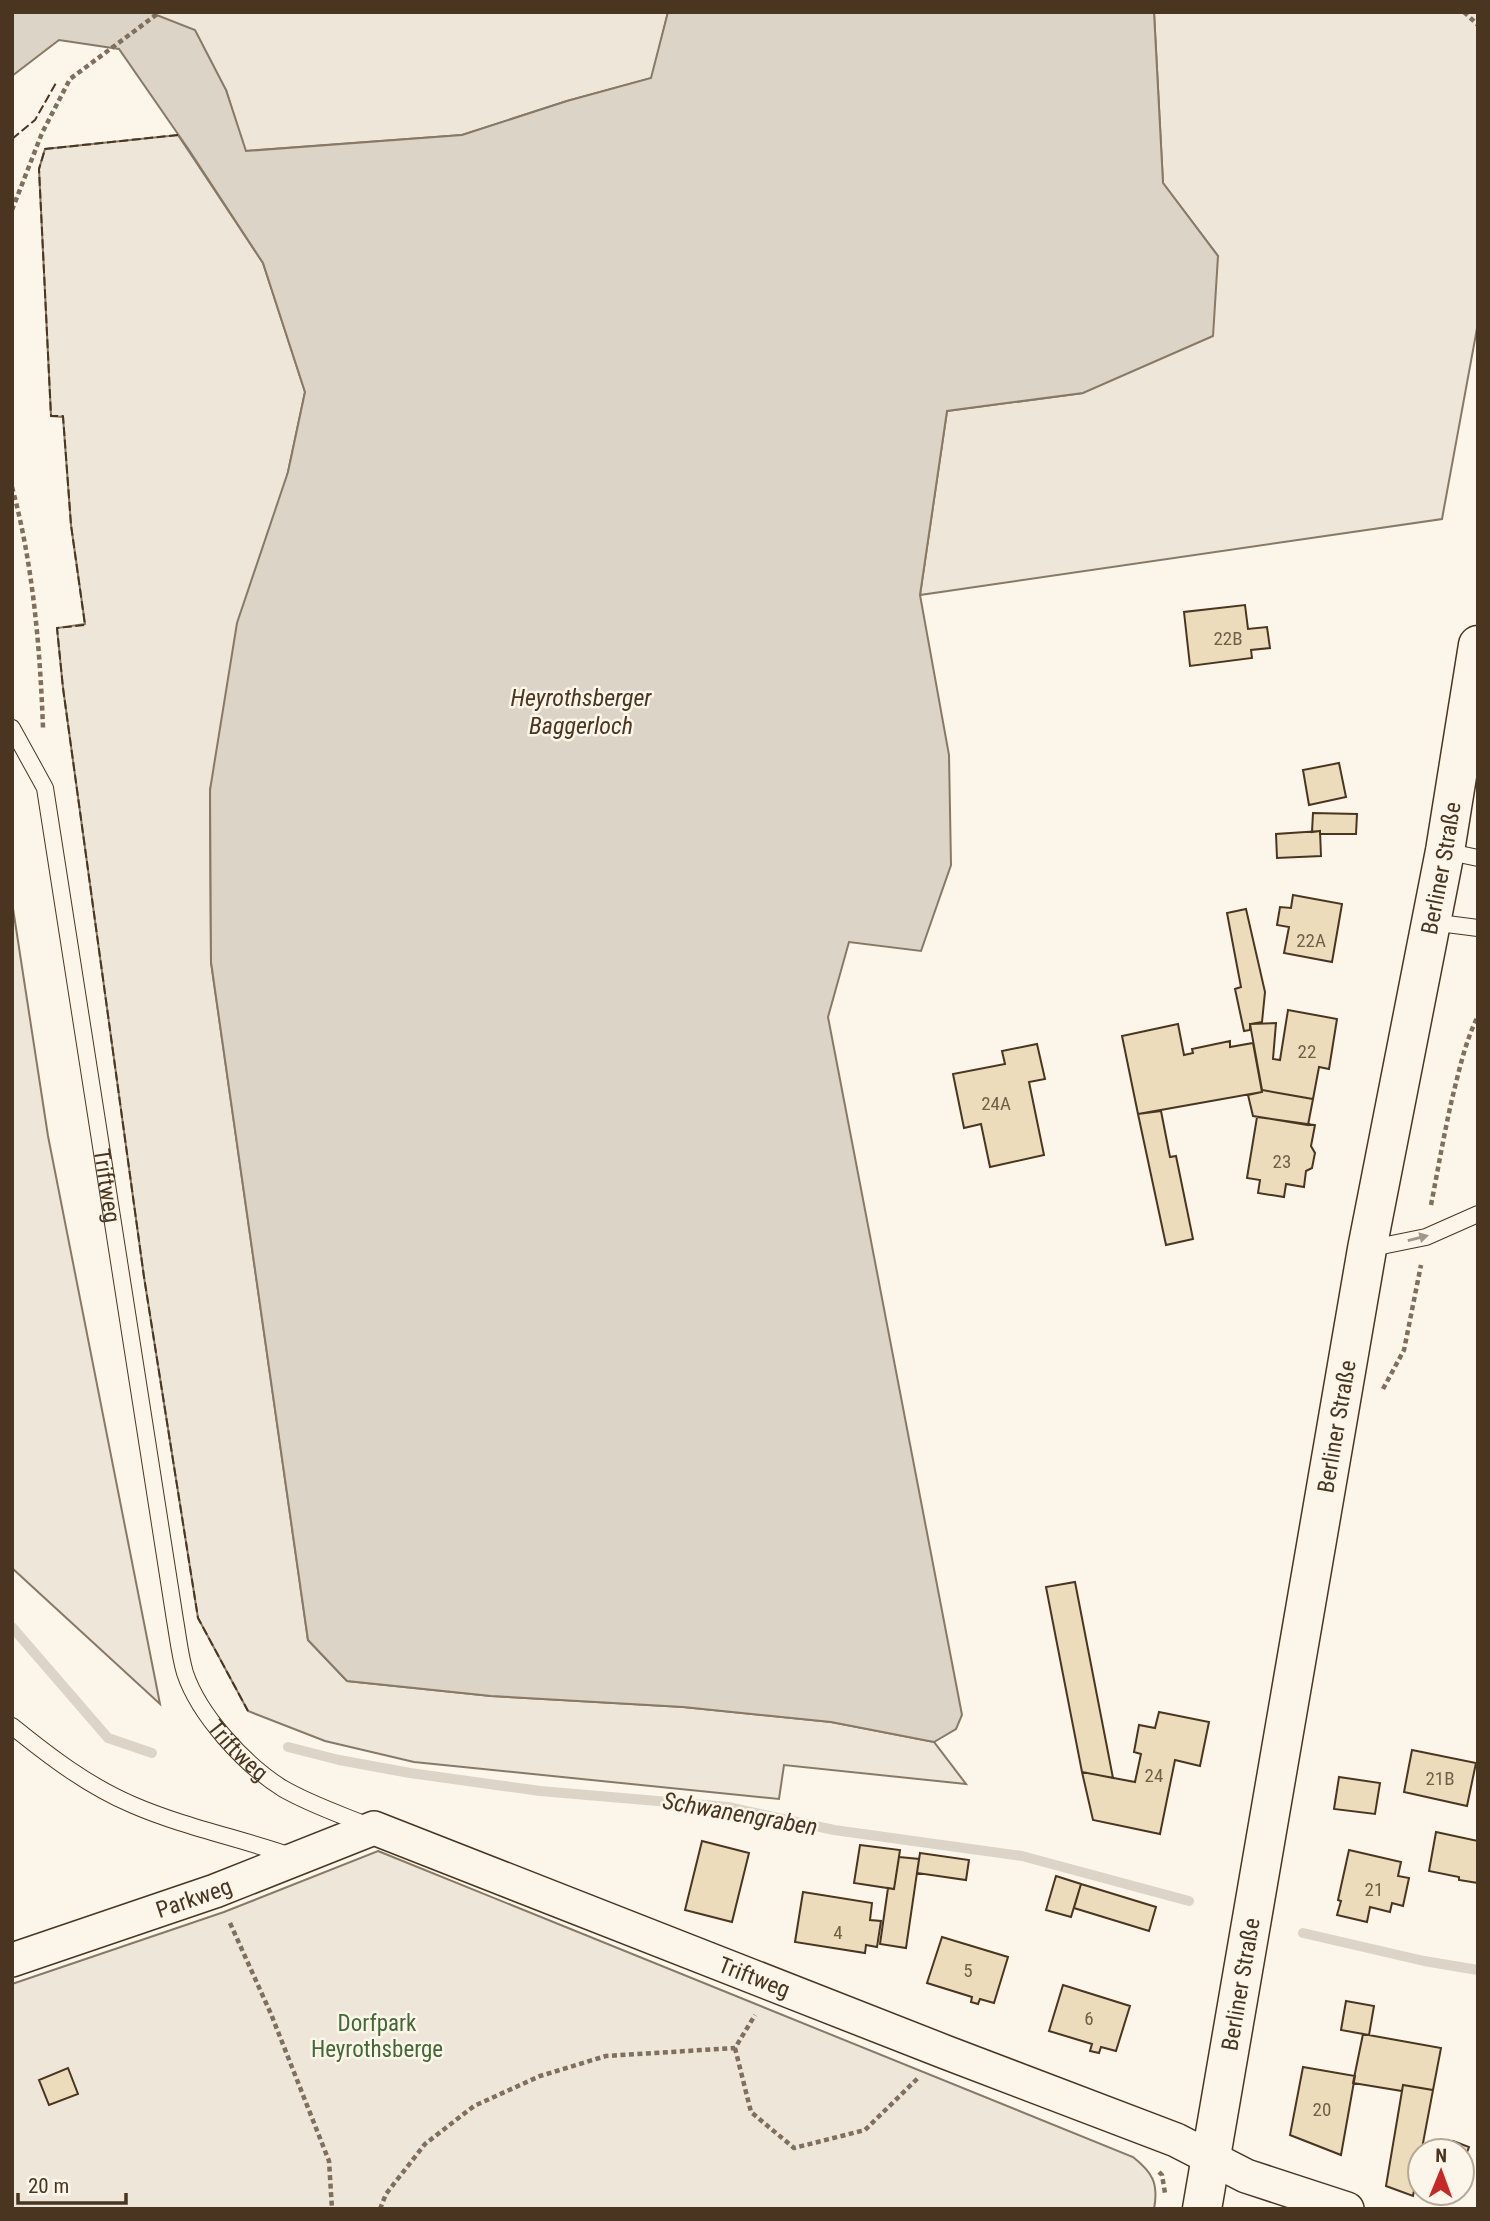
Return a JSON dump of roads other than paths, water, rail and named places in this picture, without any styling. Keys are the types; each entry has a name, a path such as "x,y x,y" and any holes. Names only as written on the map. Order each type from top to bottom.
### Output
{"main road":[{"name":"Berliner Straße","path":"1184,2204 1211,2158 1367,1249 1431,922 1461,855 1478,645"}],"street":[{"name":"Parkweg","path":"12,1960 215,1891 373,1828"},
{"name":"Triftweg","path":"373,1828 1176,2140 1246,2176 1347,2209"}],"lane":[{"name":"Triftweg","path":"12,728 45,788 185,1673 200,1704 220,1732 253,1765 282,1787 373,1828"},
{"path":"1431,922 1478,928"},
{"path":"1367,1249 1426,1237 1478,1214"},
{"path":"12,1726 89,1783 132,1805 297,1858"}],"water":[{"name":"Heyrothsberger Baggerloch","path":"12,12 149,12 195,30 226,90 246,151 462,135 567,101 651,78 668,12 1154,12 1163,183 1218,256 1213,336 1083,393 947,411 920,595 949,755 951,865 921,951 849,942 828,1017 962,1715 956,1729 934,1742 831,1722 683,1707 491,1696 347,1681 308,1640 211,962 210,790 237,623 288,472 305,392 263,263 119,49 59,40 12,76"}],"waterway":[{"name":"Schwanengraben","path":"12,1627 108,1738 152,1753"},
{"name":"Schwanengraben","path":"288,1747 410,1773 540,1791 728,1807 834,1830 1022,1856 1189,1901"},
{"name":"Schwanengraben","path":"1303,1933 1424,1961 1478,1970"}],"park label":[{"name":"Dorfpark Heyrothsberge","path":"377,2036"}]}
